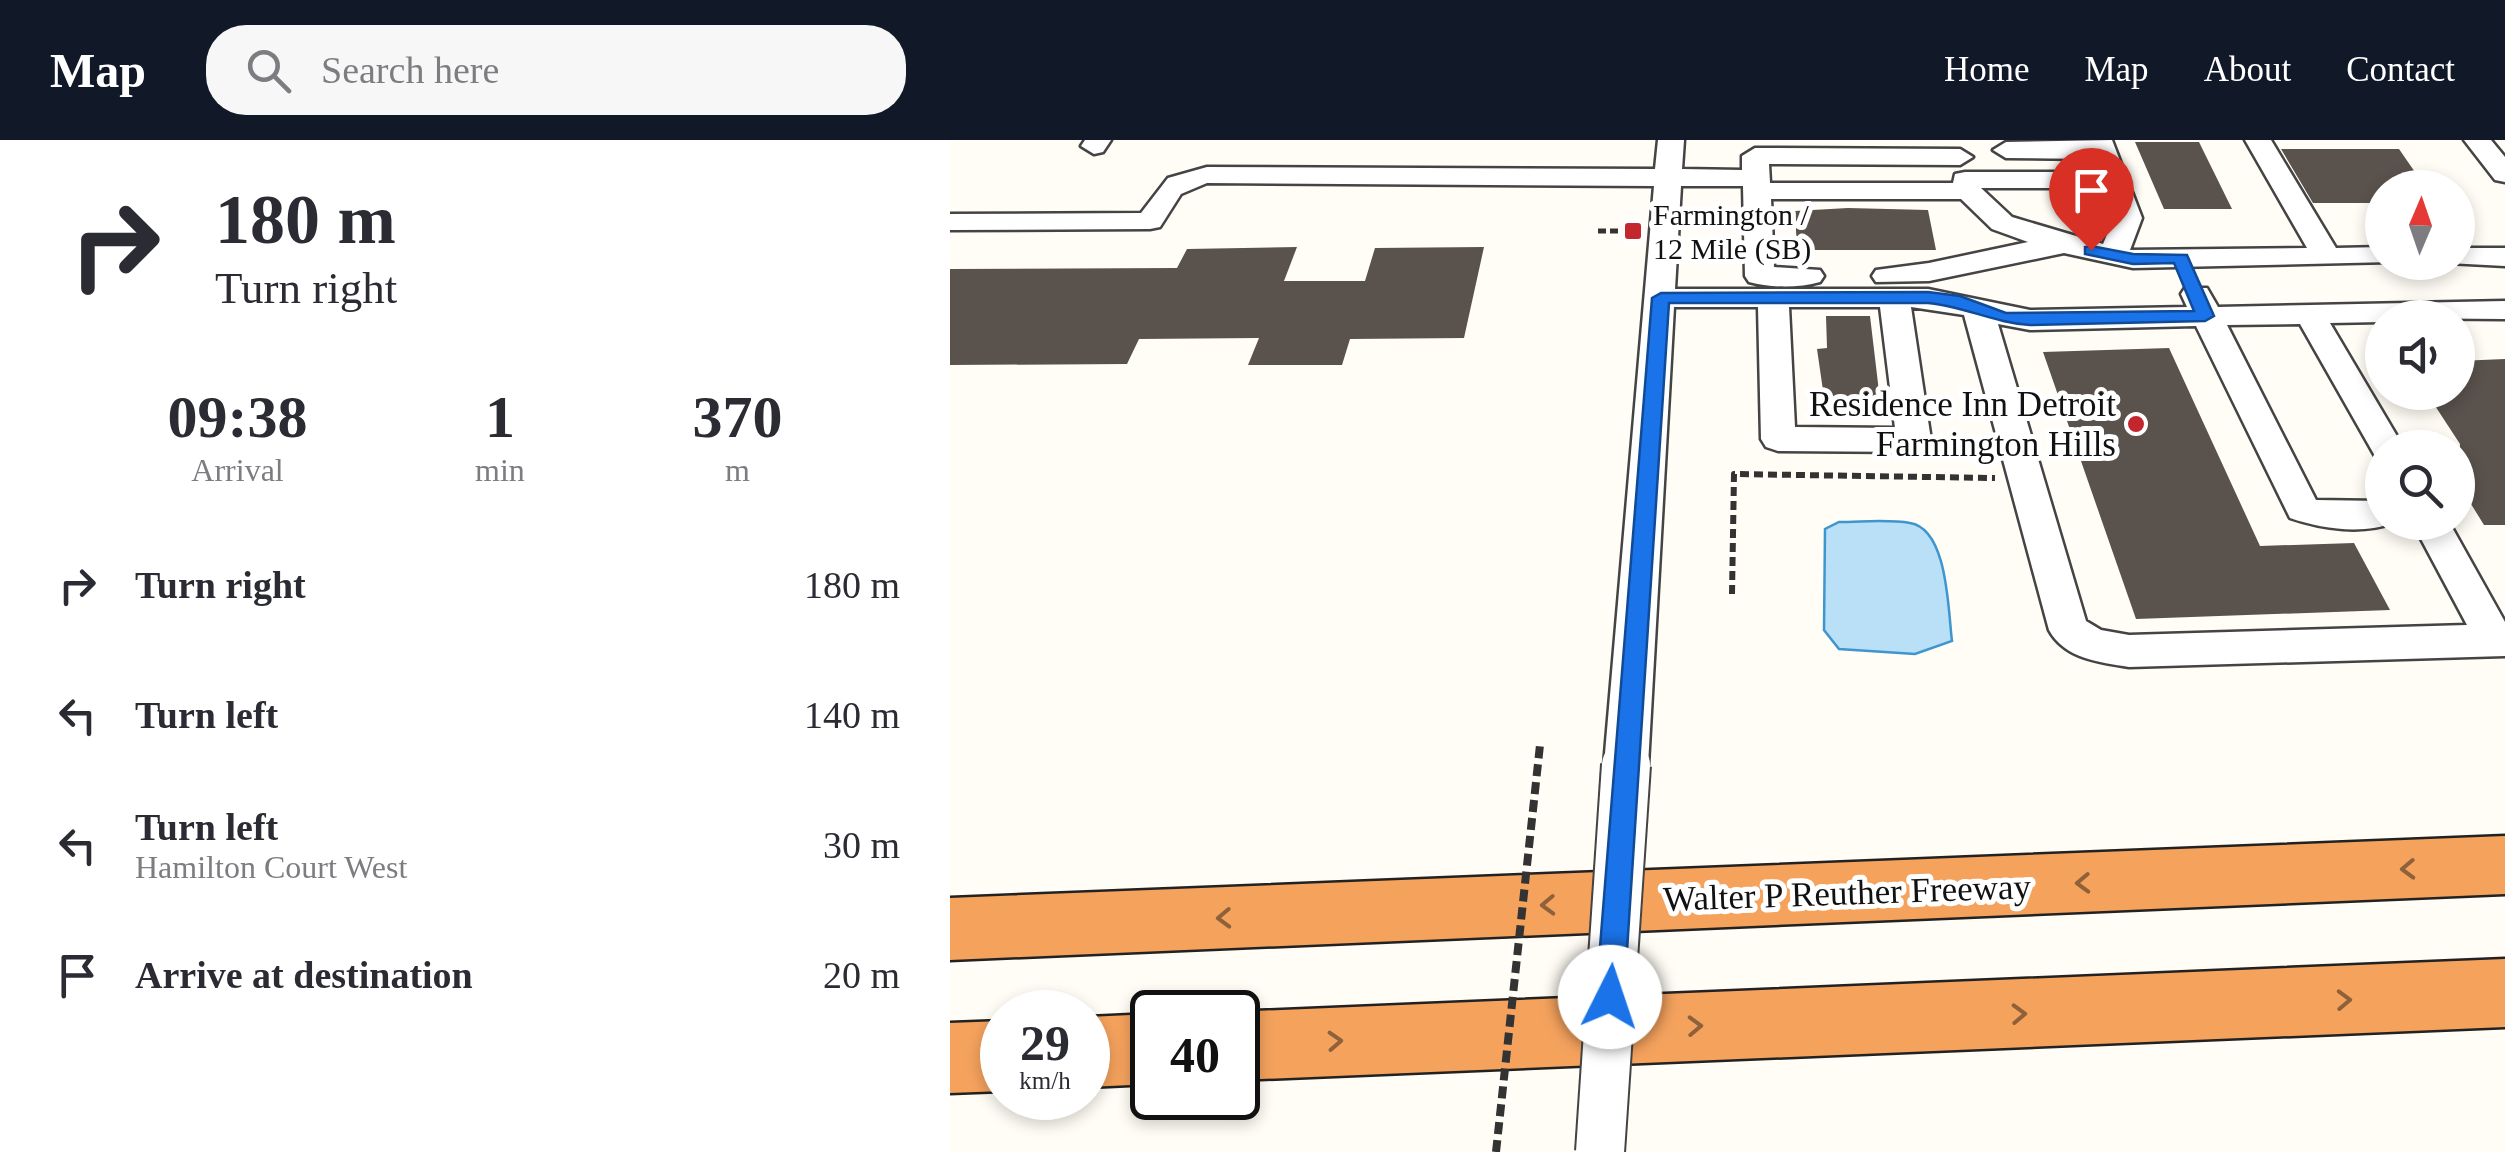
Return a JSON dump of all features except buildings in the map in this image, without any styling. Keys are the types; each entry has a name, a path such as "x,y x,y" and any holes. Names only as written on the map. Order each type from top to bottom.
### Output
{"highway":[{"name":"Walter P Reuther Freeway","path":"950,929 2505,865"},
{"path":"1260,1044 2505,993"},
{"path":"950,1058 980,1057"}],"street":[{"path":"1600,1152 1671,140"},
{"path":"2258,140 2328,257"},
{"path":"2477,140 2505,174"},
{"path":"1964,176 2005,145 2101,145 2128,218 2113,255"},
{"path":"1760,166 1760,276 1920,276 2016,250 2069,246"},
{"path":"950,222 1150,221 1167,190 1182,179 1207,175 1545,174 1669,179 1760,166 2114,180"},
{"path":"1539,208 1545,174"},
{"path":"1964,176 2002,224 2069,246 2113,255 2365,256"},
{"path":"2475,256 2505,257"},
{"path":"2181,258 2205,316 2303,508 2322,515 2365,514"},
{"path":"1773,297 1778,439 1914,440 1894,298"},
{"path":"1661,298 1954,300 2004,318 2030,320 2505,310"},
{"path":"1978,308 2070,630 2092,645 2129,651 2500,640 2441,540"},
{"path":"2309,314 2377,430"}],"path":[{"path":"1598,231 1633,230"},
{"path":"1732,594 1734,474 2026,478"},
{"path":"1496,1152 1540,746"}],"water":[{"path":"1839,522 1902,522 1923,529 1932,540 1944,573 1952,641 1915,654 1839,649 1824,630 1825,529"}],"place":[{"name":"Farmington / 12 Mile (SB)","path":"1633,231"},
{"name":"Residence Inn Detroit Farmington Hills","path":"2136,424"}],"route":[{"path":"1610,997 1661,298 1928,298 1954,300 2004,318 2030,320 2205,316 2181,258 2133,259 2091,250"}]}
